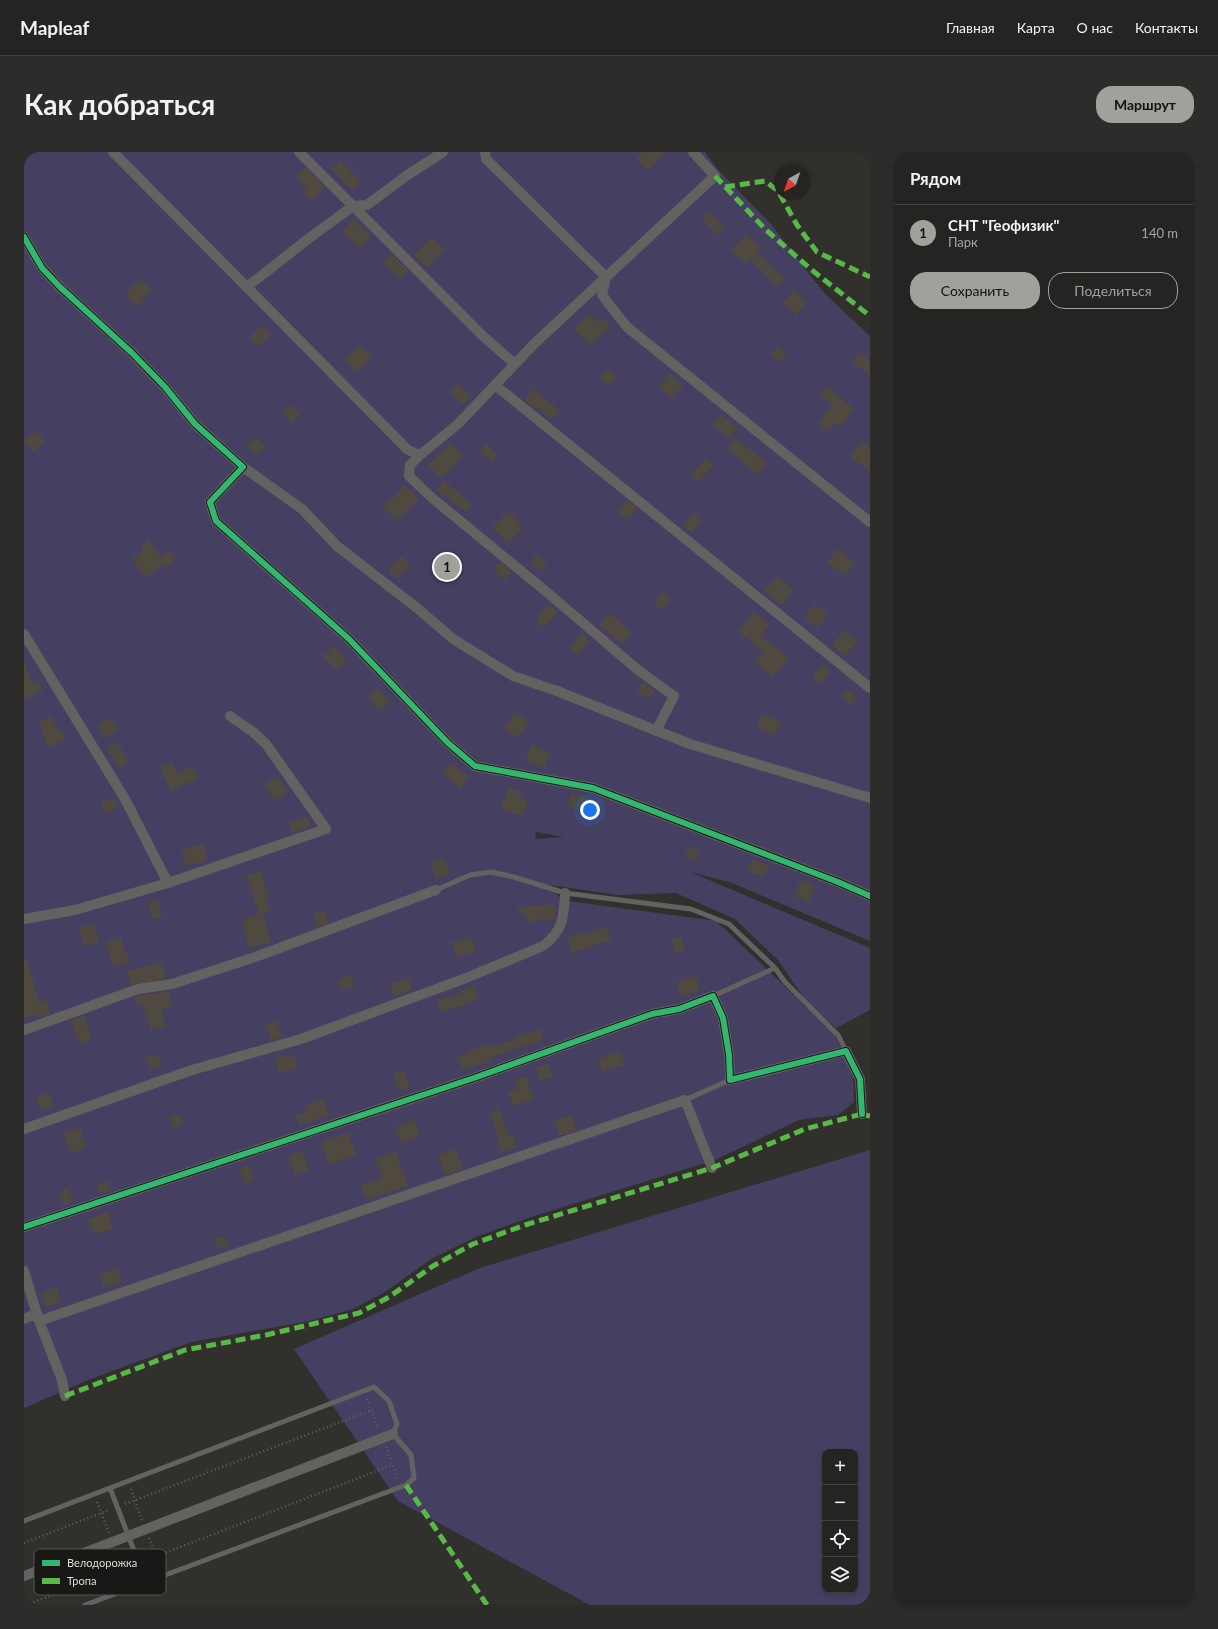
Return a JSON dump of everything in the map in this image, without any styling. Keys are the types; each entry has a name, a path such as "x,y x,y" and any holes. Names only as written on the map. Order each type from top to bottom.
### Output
{"street":[{"path":"113,152 408,450 420,455"},
{"path":"299,152 483,336 515,364"},
{"path":"247,286 353,206 367,205 406,176 443,152"},
{"path":"485,152 486,159 606,277"},
{"path":"656,731 674,696 638,670 549,594 431,497 409,476 410,465 420,455 458,424 534,344 715,176 693,152"},
{"path":"25,241 42,268 60,287 132,353 165,387 196,424 243,467 302,509 337,546 417,608 453,639 513,676 557,691 690,744 870,798"},
{"path":"606,277 602,294 627,327 870,522"},
{"path":"495,385 870,688"},
{"path":"243,467 210,502 216,521 349,639 448,743 475,766 594,788 838,882 870,896"},
{"path":"24,634 125,799 168,883"},
{"path":"24,919 75,910 168,883 326,829 266,744 253,732 230,716"},
{"path":"24,1030 138,990 172,984 255,957 436,890"},
{"path":"24,1129 192,1070 302,1038 466,978 543,946 553,939 564,918 565,893"},
{"path":"24,1227 474,1078 652,1014 679,1009 713,996 723,1018 729,1055 730,1080 846,1051 860,1080 862,1114"},
{"path":"24,1319 38,1317 685,1100 712,1168"},
{"path":"24,1271 38,1317 62,1380 65,1396"},
{"path":"94,1549 393,1434"},
{"path":"24,1576 34,1572"}],"lane":[{"path":"436,890 470,875 491,872 514,877 565,893 692,909 730,924 775,968 785,982 838,1035 846,1051"},
{"path":"713,996 775,968"},
{"path":"685,1100 730,1080"},
{"path":"24,1521 374,1387 389,1401 397,1424 393,1434 412,1455 414,1478 406,1485 166,1575"},
{"path":"110,1488 133,1549"},
{"path":"85,1605 112,1595"}],"path":[{"path":"24,1544 372,1410"},
{"path":"166,1552 392,1465"},
{"path":"26,1605 53,1595"}],"shaded area":[{"path":"24,152 705,152 718,170 770,223 824,293 870,336 870,941 732,883 690,872 870,948 870,1010 836,1028 806,1001 778,960 735,919 676,893 618,895 550,885 561,900 716,921 834,1033 853,1075 854,1102 838,1115 799,1120 715,1160 534,1216 478,1236 431,1259 385,1292 353,1309 310,1321 191,1342 88,1380 24,1408","holes":["536,832 564,837 535,839"]},
{"path":"870,1150 870,1605 590,1605 398,1501 294,1349 480,1268"}],"building":[{"path":"643,152 666,152 648,171 636,159"},
{"path":"340,160 361,181 353,190 331,169"},
{"path":"305,167 325,187 312,201 303,192 307,188 296,177"},
{"path":"709,211 725,228 717,235 701,217"},
{"path":"353,219 371,236 360,248 342,231"},
{"path":"746,234 761,248 757,252 785,280 777,287 750,259 746,264 731,250"},
{"path":"432,237 445,250 427,268 414,255"},
{"path":"391,254 409,271 401,279 383,262"},
{"path":"138,279 152,289 138,307 125,296"},
{"path":"794,290 807,302 796,315 783,303"},
{"path":"589,314 598,323 602,318 610,326 591,345 574,329"},
{"path":"262,325 271,334 258,347 249,338"},
{"path":"359,345 372,357 357,372 344,361"},
{"path":"778,347 787,354 780,362 771,355"},
{"path":"859,352 870,361 870,376 852,361"},
{"path":"607,369 616,377 609,386 599,378"},
{"path":"670,373 683,385 671,398 658,387"},
{"path":"458,384 471,396 463,404 450,392"},
{"path":"827,387 854,409 840,427 835,423 828,431 818,423 832,405 820,395"},
{"path":"533,389 559,410 551,419 535,406 534,408 524,400"},
{"path":"291,405 300,415 292,423 282,413"},
{"path":"721,414 737,428 728,439 712,425"},
{"path":"35,430 45,441 33,452 24,441"},
{"path":"256,437 266,447 256,456 247,446"},
{"path":"735,438 767,463 757,475 727,448"},
{"path":"862,441 870,448 870,472 850,456"},
{"path":"451,443 463,457 441,478 428,465"},
{"path":"486,444 498,454 492,462 479,452"},
{"path":"706,458 714,465 698,482 690,476"},
{"path":"444,481 472,504 466,512 445,495 444,496 436,490"},
{"path":"405,485 419,499 397,521 382,506 390,498 392,499"},
{"path":"627,500 637,508 627,520 617,511"},
{"path":"509,512 524,528 507,543 492,527"},
{"path":"693,513 702,521 692,533 683,525"},
{"path":"148,540 162,557 169,550 176,557 166,568 163,565 145,578 132,559 143,550 140,547"},
{"path":"838,549 855,563 844,575 827,562"},
{"path":"537,554 547,563 540,571 530,563"},
{"path":"401,556 410,564 398,579 389,571"},
{"path":"500,562 512,572 505,580 493,570"},
{"path":"777,576 794,590 781,605 764,591"},
{"path":"662,592 671,599 662,610 653,603"},
{"path":"548,604 558,612 544,628 535,620"},
{"path":"815,604 828,615 817,628 804,617"},
{"path":"754,612 770,625 761,635 789,658 773,677 755,662 763,652 738,631"},
{"path":"609,613 632,632 622,644 599,625"},
{"path":"844,630 858,641 845,656 832,645"},
{"path":"581,633 590,641 578,655 569,647"},
{"path":"334,646 347,660 336,670 323,656"},
{"path":"24,662 33,683 38,680 43,691 24,699"},
{"path":"823,664 831,671 820,684 812,677"},
{"path":"643,682 654,691 648,699 637,691"},
{"path":"379,688 389,703 378,711 368,695"},
{"path":"847,690 857,698 851,706 841,697"},
{"path":"515,712 529,721 518,738 504,729"},
{"path":"762,714 781,721 776,735 757,728"},
{"path":"52,716 58,731 61,730 66,739 48,747 39,722"},
{"path":"110,718 118,731 106,738 98,725"},
{"path":"117,742 127,758 128,763 120,769 107,748"},
{"path":"531,745 550,752 544,768 525,761"},
{"path":"172,762 178,774 193,766 199,778 171,791 160,767"},
{"path":"451,763 469,777 460,788 442,774"},
{"path":"278,776 288,792 275,800 264,785"},
{"path":"508,787 522,792 520,798 528,800 523,816 501,809"},
{"path":"571,794 593,799 590,813 568,807"},
{"path":"114,798 118,808 104,813 101,803"},
{"path":"307,816 311,826 292,833 288,823"},
{"path":"203,844 208,860 186,866 182,850"},
{"path":"689,847 700,852 696,861 685,857"},
{"path":"444,858 449,874 436,879 431,862"},
{"path":"752,859 769,865 764,877 747,871"},
{"path":"261,871 270,899 266,900 270,911 263,914 271,942 249,948 242,922 246,921 245,918 259,914 246,876"},
{"path":"801,880 815,886 808,902 794,896"},
{"path":"158,900 162,916 152,919 148,903"},
{"path":"554,904 555,919 536,920 532,924 516,908"},
{"path":"325,910 329,923 317,927 313,914"},
{"path":"94,924 99,942 84,946 79,928"},
{"path":"607,927 611,940 572,953 567,938 580,933 581,936"},
{"path":"471,936 476,951 457,958 452,943"},
{"path":"682,937 685,952 674,953 672,939"},
{"path":"121,938 130,962 112,966 106,942"},
{"path":"27,959 39,1002 47,1000 50,1014 38,1018 36,1015 24,1018 24,960"},
{"path":"162,962 166,977 163,977 164,979 131,985 127,971"},
{"path":"351,975 355,986 341,991 338,980"},
{"path":"696,976 700,991 681,997 676,982"},
{"path":"409,978 413,990 394,997 390,984"},
{"path":"474,986 478,1000 441,1012 437,1001 461,993 460,990"},
{"path":"168,991 173,1006 161,1010 166,1026 151,1030 142,1004 137,1005 134,997"},
{"path":"84,1016 92,1039 79,1044 71,1020"},
{"path":"277,1021 282,1037 271,1041 266,1024"},
{"path":"540,1029 543,1040 517,1049 513,1038"},
{"path":"513,1040 516,1049 491,1057 492,1061 462,1070 458,1056 470,1052 469,1050 487,1044 488,1048"},
{"path":"620,1052 625,1064 602,1072 598,1059"},
{"path":"158,1054 162,1066 150,1070 146,1057"},
{"path":"285,1055 286,1058 294,1055 298,1067 279,1073 275,1058"},
{"path":"548,1063 553,1076 540,1080 536,1067"},
{"path":"404,1071 410,1088 399,1091 393,1074"},
{"path":"526,1077 534,1100 513,1106 508,1092 518,1089 515,1080"},
{"path":"50,1093 54,1106 40,1110 36,1097"},
{"path":"323,1099 329,1115 299,1125 296,1115 309,1111 306,1105"},
{"path":"499,1109 509,1137 513,1135 517,1147 501,1153 497,1141 499,1140 490,1112"},
{"path":"180,1114 183,1124 173,1128 169,1117"},
{"path":"572,1115 577,1130 560,1136 554,1121"},
{"path":"415,1120 420,1136 401,1143 395,1127"},
{"path":"80,1128 86,1148 70,1153 63,1133"},
{"path":"348,1133 356,1155 329,1164 321,1142"},
{"path":"456,1149 463,1169 445,1175 438,1155"},
{"path":"303,1151 309,1170 295,1175 288,1156"},
{"path":"396,1152 408,1186 366,1199 361,1185 382,1178 375,1159"},
{"path":"249,1165 254,1181 245,1184 239,1168"},
{"path":"108,1181 111,1190 100,1194 97,1184"},
{"path":"69,1188 73,1202 63,1205 59,1191"},
{"path":"107,1212 113,1229 94,1235 88,1219"},
{"path":"225,1236 229,1246 218,1249 215,1239"},
{"path":"117,1268 122,1282 104,1288 100,1274"},
{"path":"56,1287 61,1302 46,1307 41,1293"}],"marked path":[{"path":"715,176 766,230 813,271 870,316"},
{"path":"725,187 765,181 778,191 797,225 817,252 870,277"},
{"path":"65,1396 185,1350 266,1335 359,1313 389,1297 433,1266 473,1244 525,1225 712,1168 805,1129 862,1114 870,1116"},
{"path":"406,1485 487,1605"}],"cycle path":[{"path":"24,237 42,268 60,287 132,353 165,387 195,424 243,467 210,502 216,521 349,639 448,743 475,766 593,788 838,882 870,896"},
{"path":"24,1227 474,1078 652,1014 679,1009 713,996 723,1018 729,1055 730,1080 846,1051 860,1079 862,1114"}],"place":[{"name":"СНТ \"Геофизик\"","path":"447,567"}]}
